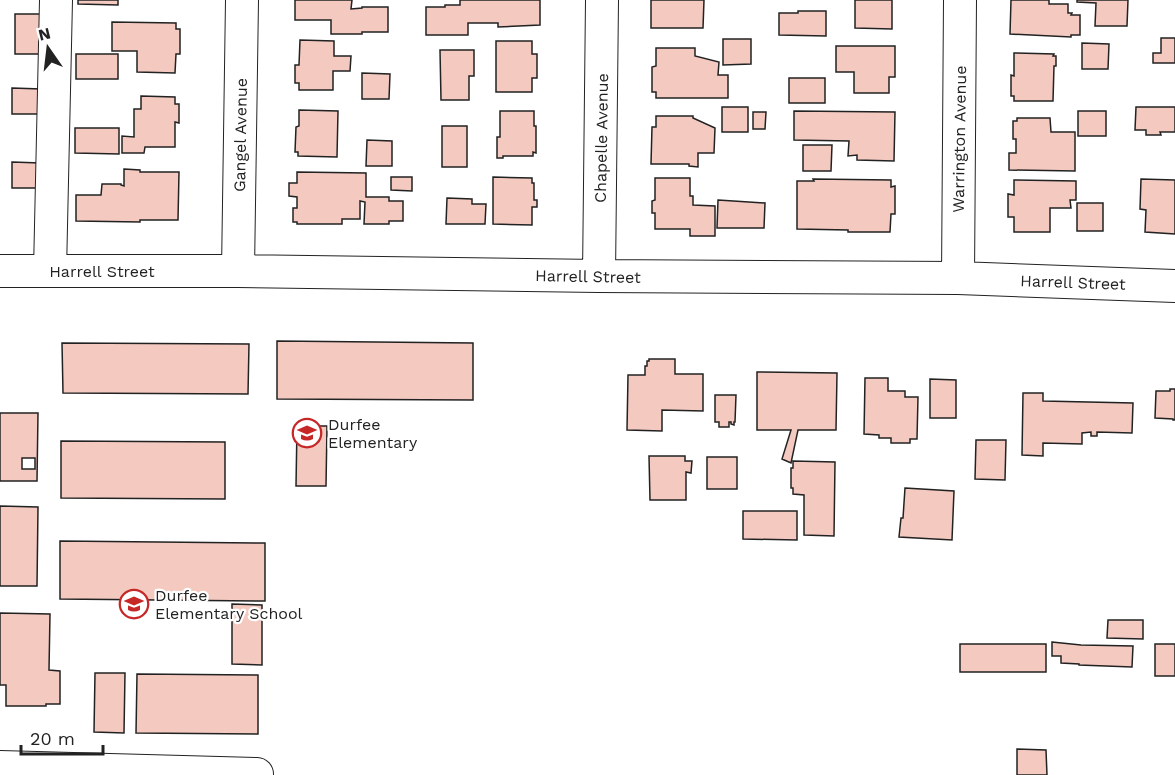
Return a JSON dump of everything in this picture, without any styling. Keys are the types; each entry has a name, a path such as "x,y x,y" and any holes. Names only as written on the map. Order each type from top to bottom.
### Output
{"street":[{"path":"50,271 56,0"},
{"name":"Gangel Avenue","path":"238,270 242,0"},
{"name":"Chapelle Avenue","path":"599,276 602,0"},
{"name":"Warrington Avenue","path":"958,278 960,0"},
{"name":"Harrell Street","path":"0,271 238,270 599,276 958,278 1175,286"},
{"path":"0,767 129,773 257,774"}],"building":[{"path":"78,0 118,0 118,5 78,4"},
{"path":"295,0 352,0 351,9 388,7 388,32 331,34 331,20 295,20"},
{"path":"460,0 540,0 540,25 498,27 498,23 468,23 468,35 426,35 426,7 460,5"},
{"path":"651,0 704,0 703,28 651,28"},
{"path":"855,0 892,0 892,29 855,28"},
{"path":"1011,0 1049,0 1049,4 1068,4 1068,13 1080,15 1080,35 1071,35 1071,37 1010,34"},
{"path":"1077,0 1128,0 1127,26 1095,26 1096,3 1077,2"},
{"path":"798,11 826,11 826,36 779,35 779,13 798,13"},
{"path":"15,14 40,14 43,54 15,54"},
{"path":"112,22 176,23 176,29 180,29 180,54 176,54 175,73 137,72 137,51 112,51"},
{"path":"1161,38 1175,38 1175,63 1153,63 1153,53 1161,53"},
{"path":"723,39 751,39 751,64 723,65"},
{"path":"300,40 334,41 334,56 351,56 350,71 333,71 333,90 299,90 299,83 295,83 295,65 299,65"},
{"path":"496,41 532,41 532,54 537,54 537,78 532,78 532,92 496,92"},
{"path":"1082,43 1109,44 1108,69 1082,69"},
{"path":"836,46 895,46 895,77 889,77 889,93 854,93 854,72 836,72"},
{"path":"656,48 695,48 695,56 719,62 718,75 728,75 728,98 656,98 656,92 652,92 652,67 656,66"},
{"path":"440,50 474,50 474,76 469,76 469,100 441,100"},
{"path":"1014,53 1054,54 1053,56 1056,56 1053,101 1014,101 1014,96 1011,96 1011,75 1014,76"},
{"path":"76,54 118,54 118,79 76,79"},
{"path":"362,73 390,74 389,99 362,99"},
{"path":"789,78 825,78 825,103 789,103"},
{"path":"12,88 41,89 41,114 12,114"},
{"path":"141,96 175,97 175,104 179,104 179,123 175,122 175,147 145,147 144,153 122,153 122,136 134,137 134,109 141,109"},
{"path":"722,107 748,107 748,132 722,132"},
{"path":"1136,107 1175,107 1175,132 1146,135 1146,130 1135,130"},
{"path":"299,110 338,111 337,157 298,156 298,152 295,152"},
{"path":"500,111 534,111 536,153 533,152 533,156 497,158"},
{"path":"794,111 895,112 894,161 857,160 857,155 848,156 849,141 794,140"},
{"path":"1078,111 1106,111 1106,136 1078,136"},
{"path":"753,112 766,112 765,129 753,129"},
{"path":"656,116 693,116 715,128 714,153 698,153 698,167 689,166 689,164 651,164 652,127 656,127"},
{"path":"1017,118 1050,118 1051,132 1075,132 1075,171 1009,170 1009,153 1016,153 1013,121 1017,121"},
{"path":"442,126 467,126 467,167 442,167"},
{"path":"75,128 119,128 119,154 75,153"},
{"path":"367,140 392,141 392,166 366,166"},
{"path":"803,145 832,145 831,171 803,171"},
{"path":"12,162 40,163 40,188 12,188"},
{"path":"124,169 140,170 140,172 179,172 178,220 76,221 76,195 101,195 102,184 124,186"},
{"path":"297,172 366,173 366,197 389,197 389,201 403,201 403,221 389,221 389,224 364,224 365,202 360,201 360,219 342,219 342,224 297,224 293,222 293,208 297,208 297,197 289,196 289,183 297,183"},
{"path":"391,177 412,177 412,191 391,190"},
{"path":"493,177 532,178 537,207 532,207 532,225 493,224"},
{"path":"655,178 690,178 690,196 693,196 693,205 715,206 715,236 690,236 690,229 655,229 652,201 655,200"},
{"path":"813,179 891,180 891,187 895,186 895,214 891,214 890,232 797,229 797,181 814,181"},
{"path":"1141,179 1175,180 1175,234 1145,232 1146,210 1140,209"},
{"path":"1014,180 1076,181 1076,200 1070,200 1071,208 1050,208 1050,232 1014,232 1014,217 1008,217 1008,194 1014,195"},
{"path":"447,198 472,199 472,204 486,204 485,224 446,224"},
{"path":"718,200 765,203 764,228 717,228"},
{"path":"1077,203 1103,203 1103,231 1077,231"},
{"path":"277,341 473,343 473,400 277,399"},
{"path":"62,343 249,344 248,394 63,393"},
{"path":"649,359 675,359 675,374 703,374 703,411 662,410 662,431 627,430 628,375 645,375 645,366"},
{"path":"757,372 837,373 836,430 798,430 791,463 782,459 791,430 757,430"},
{"path":"865,378 888,378 888,391 905,391 905,397 918,397 917,439 910,439 910,443 891,443 891,438 864,434"},
{"path":"930,379 956,380 956,418 930,418"},
{"path":"1170,389 1175,389 1175,420 1155,418 1156,391 1170,391"},
{"path":"1023,393 1043,393 1043,401 1133,403 1132,433 1097,432 1097,436 1091,436 1091,432 1082,433 1082,444 1043,443 1043,456 1022,455"},
{"path":"715,395 736,395 734,425 729,422 729,427 719,427 719,422 715,422"},
{"path":"0,413 38,413 37,481 0,481","holes":["22,458 35,458 35,469 22,469"]},
{"path":"297,426 327,426 326,486 296,486"},
{"path":"976,440 1006,440 1005,480 975,479"},
{"path":"61,441 225,442 225,499 61,498"},
{"path":"649,456 685,456 685,461 692,461 691,473 686,472 686,500 650,500"},
{"path":"707,457 737,457 737,489 707,489"},
{"path":"793,461 835,462 834,536 804,535 804,495 793,494 793,488 791,488"},
{"path":"905,488 954,491 952,540 899,537"},
{"path":"0,506 38,507 37,586 0,586"},
{"path":"743,511 797,511 797,540 743,539"},
{"path":"60,541 265,543 265,601 60,599"},
{"path":"232,604 262,605 262,665 232,664"},
{"path":"0,613 50,614 49,670 60,671 60,704 6,706 6,685 0,685"},
{"path":"1108,620 1143,620 1143,639 1107,638"},
{"path":"1052,642 1133,646 1132,667 1061,663 1061,656 1052,656"},
{"path":"960,644 1046,644 1046,672 960,672"},
{"path":"1155,644 1175,644 1175,676 1155,676"},
{"path":"95,673 125,673 124,733 94,732"},
{"path":"137,674 258,675 258,734 136,733"},
{"path":"1017,749 1046,750 1047,775 1017,775"}],"place":[{"name":"Durfee Elementary","path":"307,433"},
{"name":"Durfee Elementary School","path":"134,604"}]}
